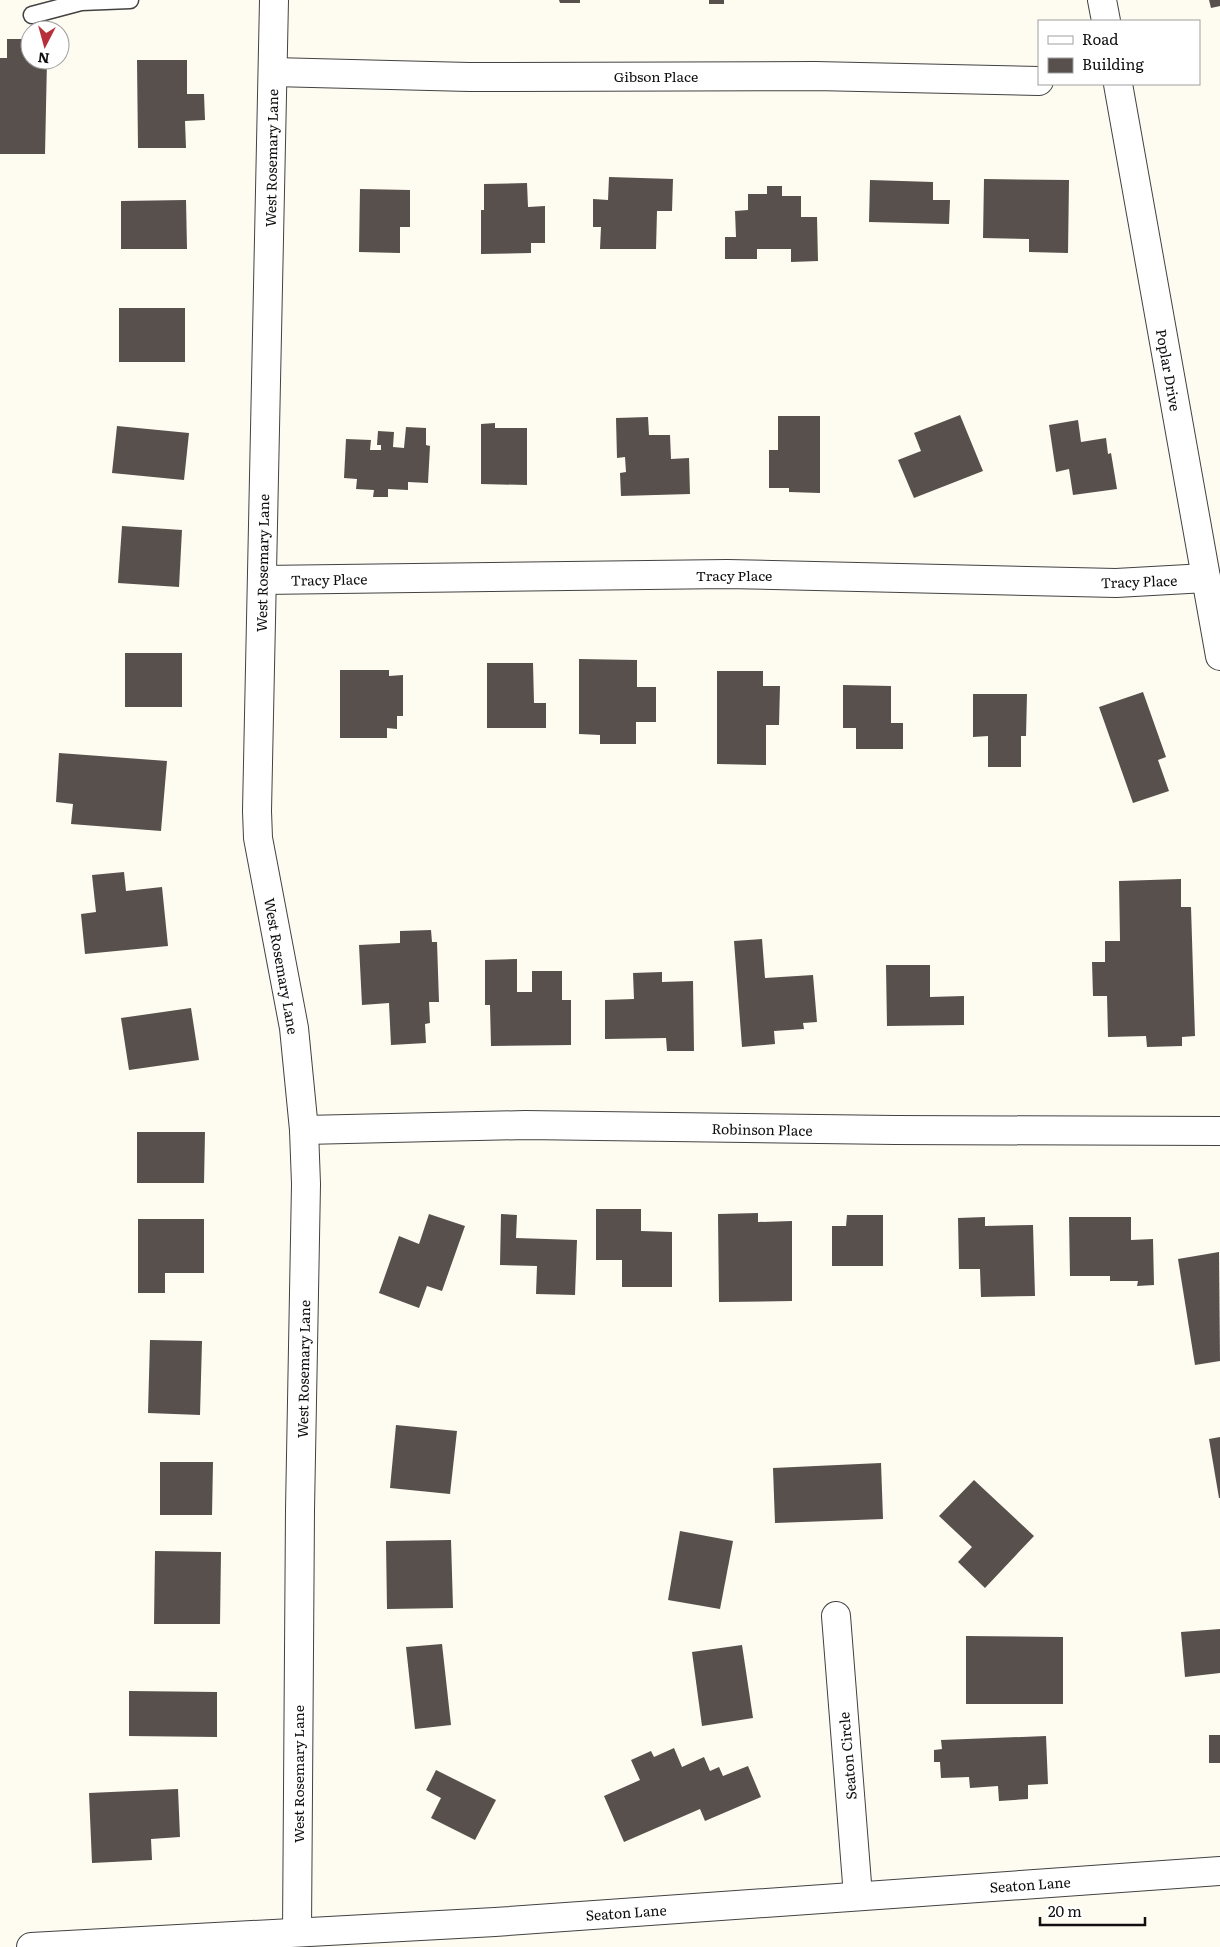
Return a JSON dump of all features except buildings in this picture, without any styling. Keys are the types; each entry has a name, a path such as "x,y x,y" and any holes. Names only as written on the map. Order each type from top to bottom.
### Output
{"street":[{"name":"West Rosemary Lane","path":"274,0 257,811 258,838 294,1028 304,1130 306,1184 300,1529 297,1932"},
{"path":"1102,0 1106,20"},
{"name":"Gibson Place","path":"272,72 469,76 815,76 1038,81"},
{"name":"Poplar Drive","path":"1118,85 1220,656"},
{"name":"Tracy Place","path":"262,580 727,574 1116,583 1206,578"},
{"name":"Robinson Place","path":"304,1130 524,1125 896,1130 1220,1130"},
{"name":"Seaton Circle","path":"836,1616 858,1896"},
{"name":"Seaton Lane","path":"31,1947 495,1922 1220,1871"}],"lane":[{"path":"32,15 80,2 130,0"}]}
